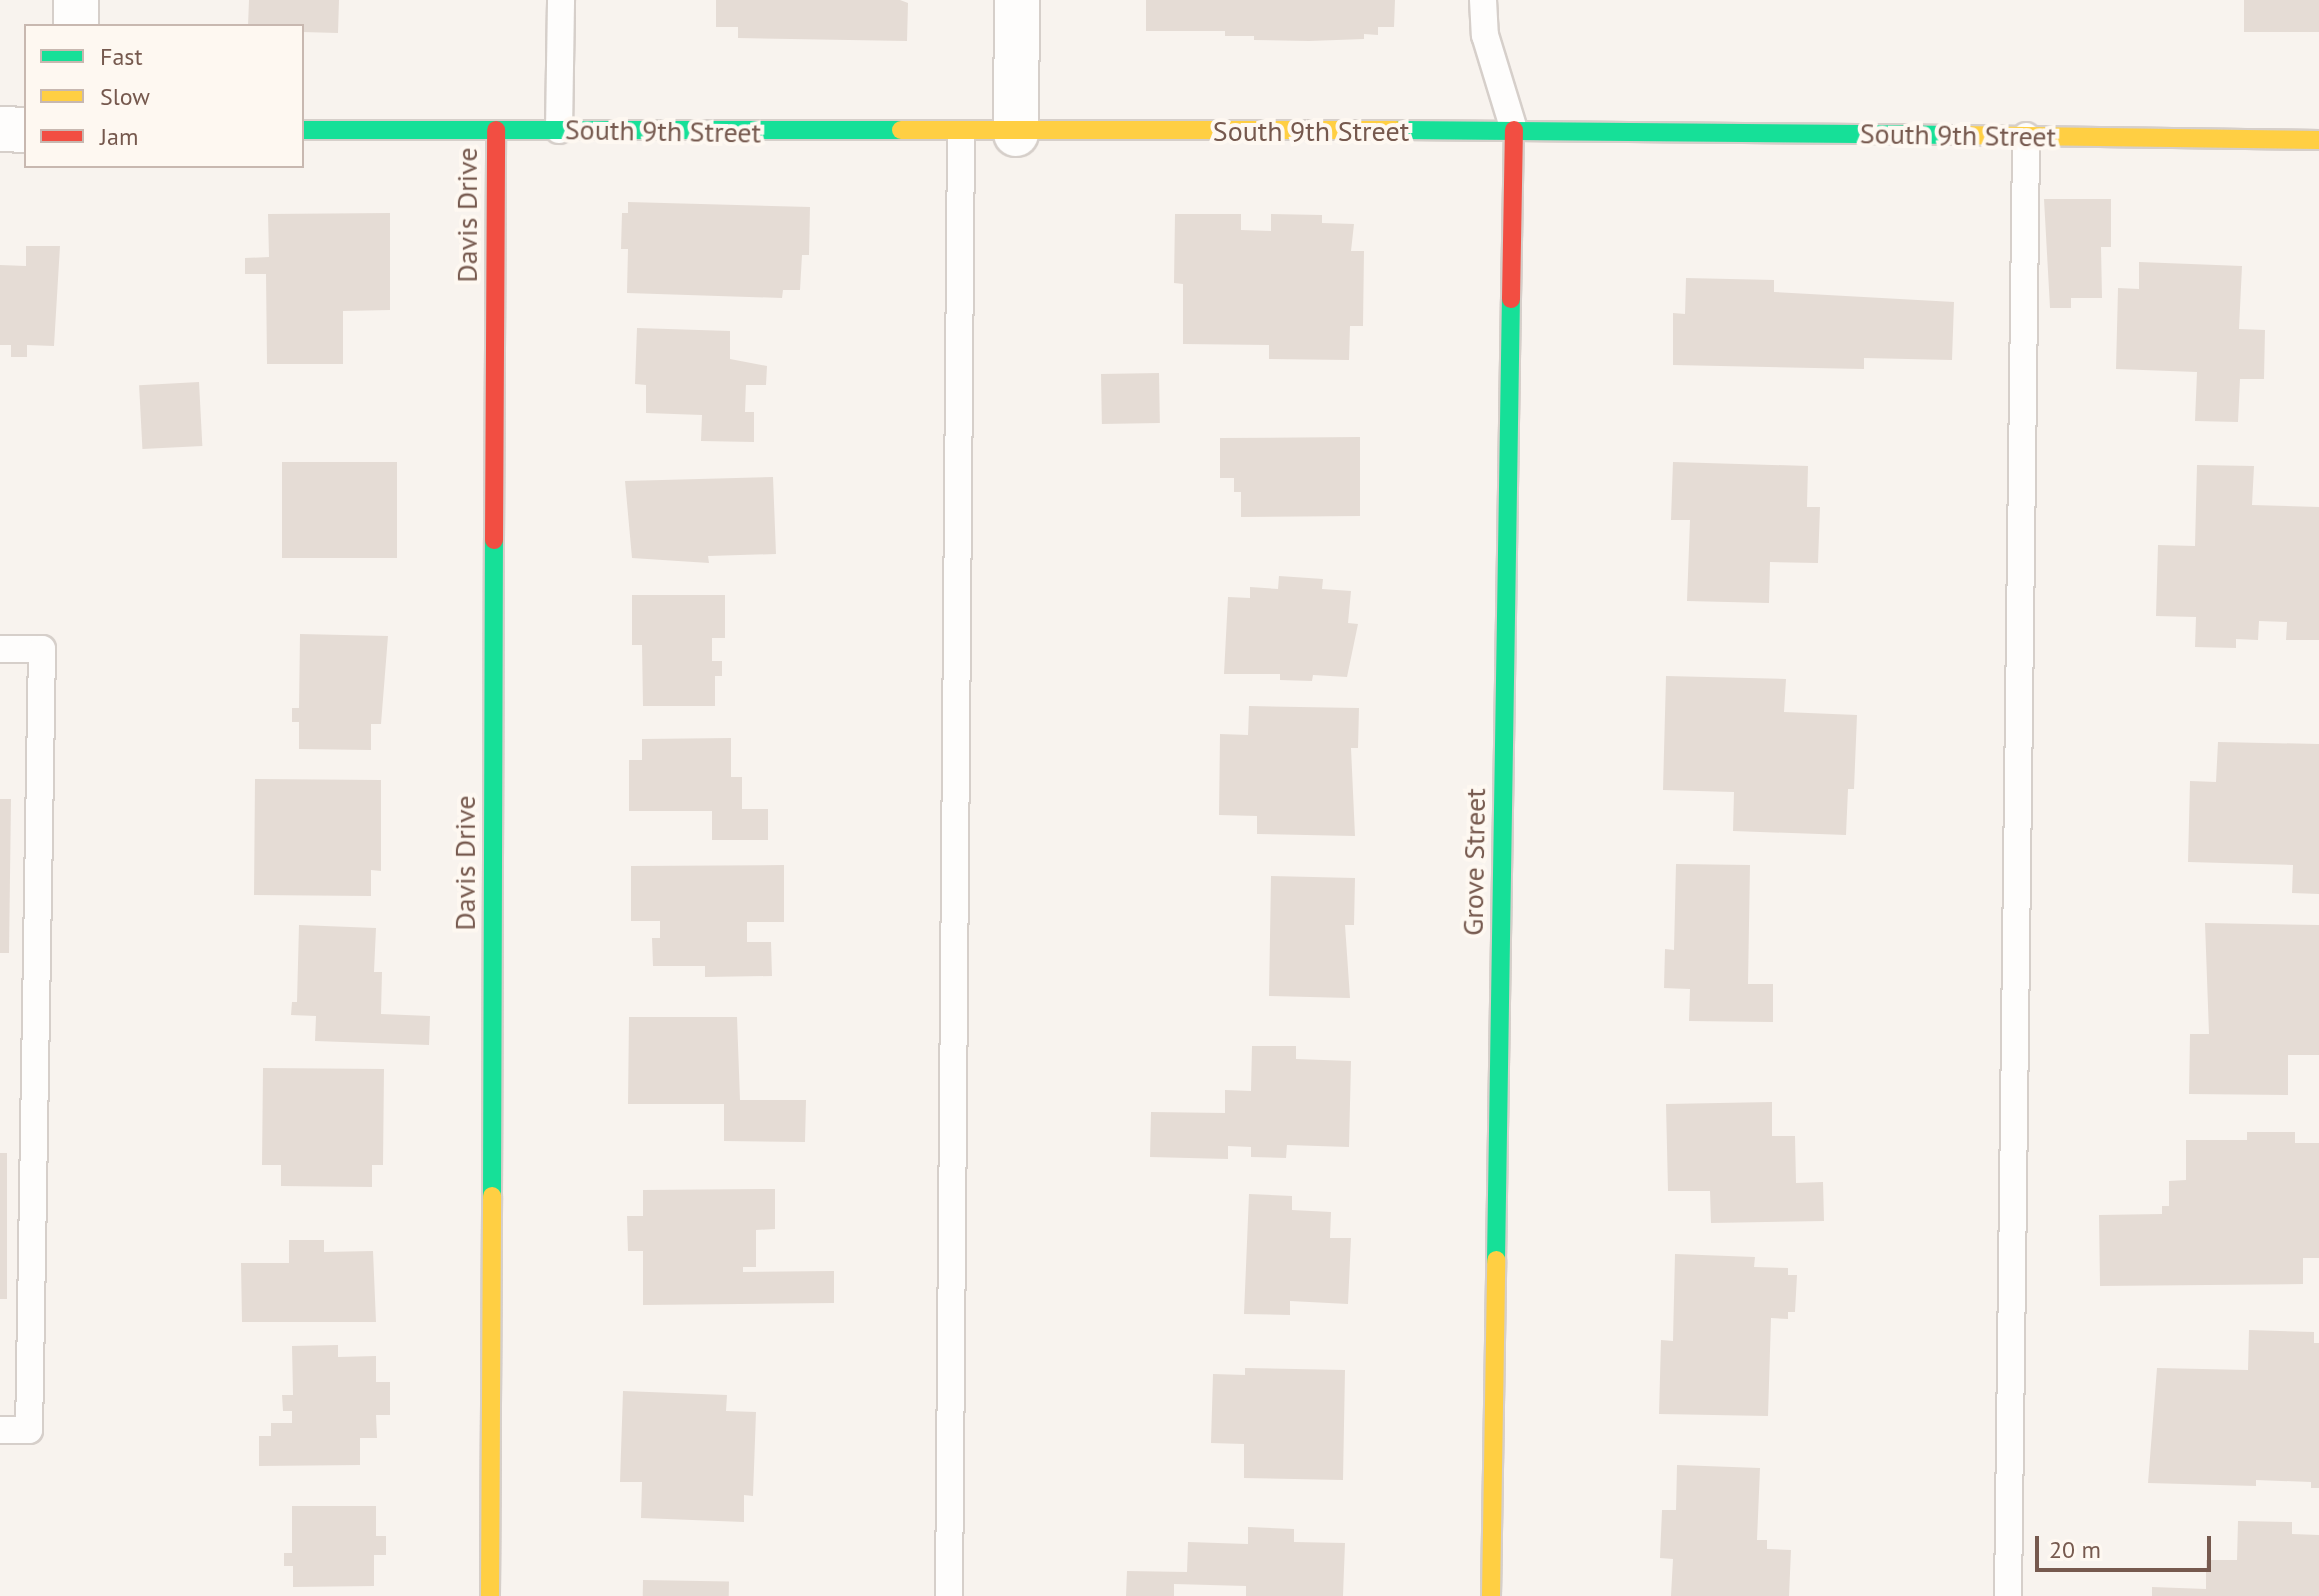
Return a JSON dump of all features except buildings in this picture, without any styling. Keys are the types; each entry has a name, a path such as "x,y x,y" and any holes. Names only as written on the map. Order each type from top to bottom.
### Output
{"street":[{"path":"76,0 76,24"},
{"path":"1016,134 1017,0"},
{"path":"0,129 24,130"},
{"name":"South 9th Street","path":"304,130 961,134 1514,130 2319,140"},
{"name":"Davis Drive","path":"490,1596 496,130"},
{"name":"Grove Street","path":"1491,1596 1514,130"}],"lane":[{"path":"559,130 561,0"},
{"path":"1483,0 1485,35 1514,130"},
{"path":"949,1596 961,134"},
{"path":"2008,1596 2026,136"},
{"path":"0,649 42,649 29,1430 0,1430"}],"traffic: fast":[{"path":"304,130 901,130"},
{"path":"1396,130 1953,135"},
{"path":"1496,1260 1511,299"},
{"path":"492,1196 494,540"}],"traffic: slow":[{"path":"901,130 1396,130"},
{"path":"1953,135 2319,140"},
{"path":"490,1596 492,1196"},
{"path":"1491,1596 1496,1260"}],"traffic: jam":[{"path":"494,540 496,130"},
{"path":"1511,299 1514,130"}]}
